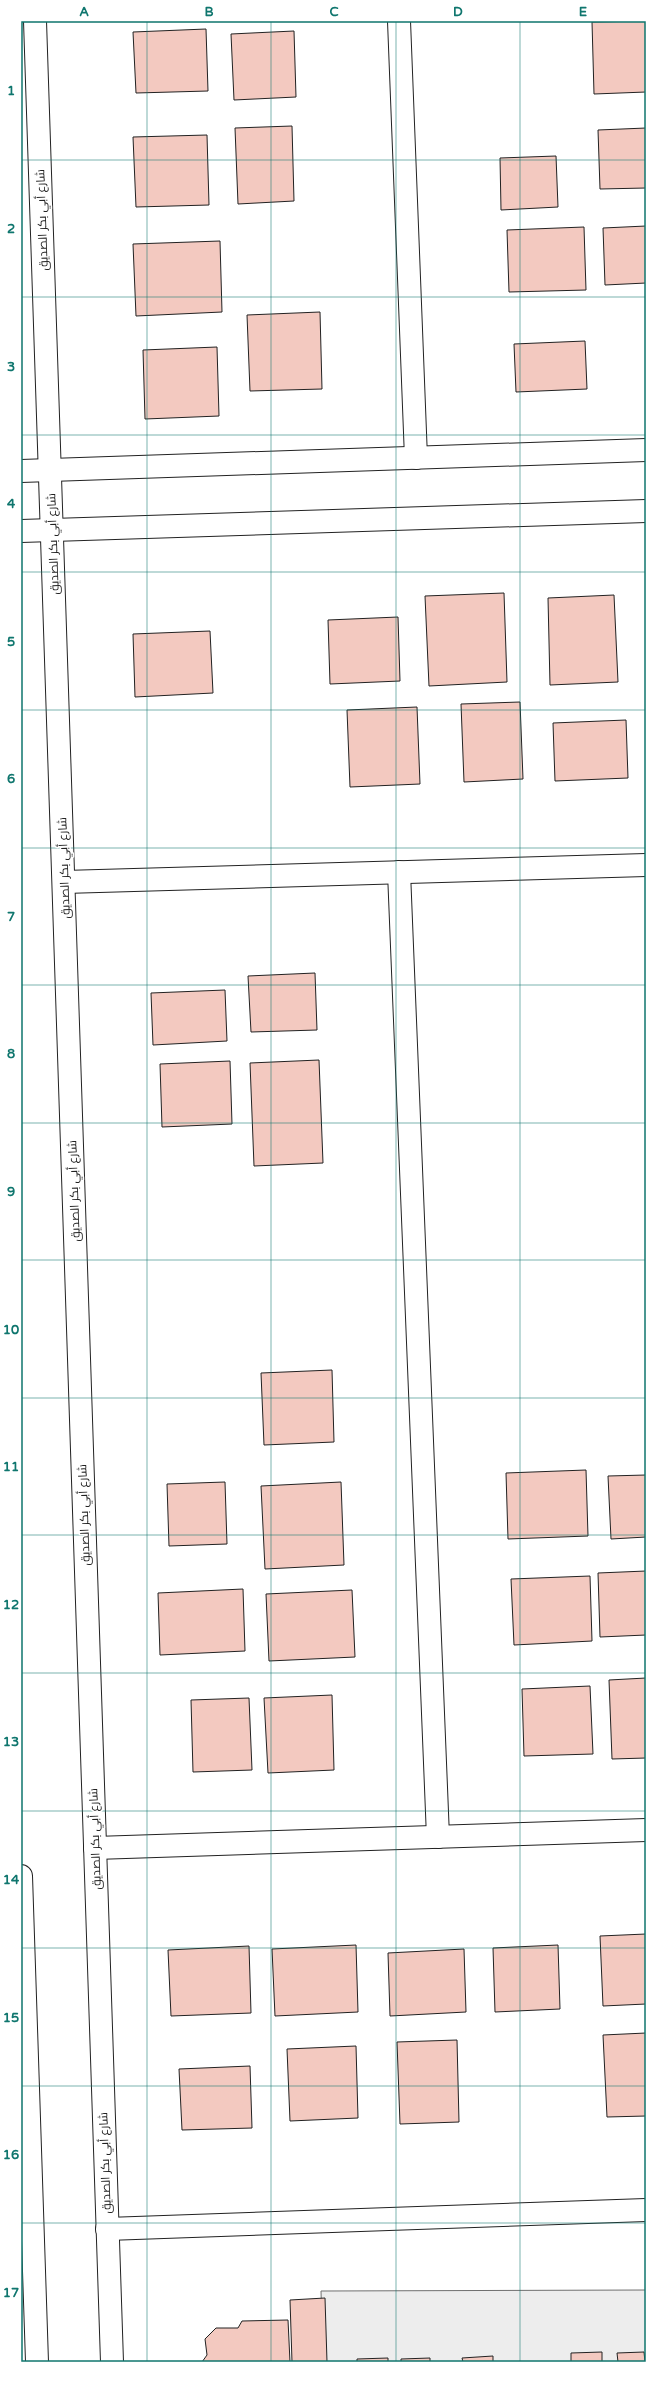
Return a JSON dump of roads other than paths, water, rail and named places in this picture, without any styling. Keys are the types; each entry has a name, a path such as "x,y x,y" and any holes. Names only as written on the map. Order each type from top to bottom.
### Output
{"street":[{"name":"شارع أبي بكر الصديق","path":"35,21 53,530 112,2362"},
{"path":"399,21 416,458"},
{"path":"21,471 646,450"},
{"path":"21,531 646,511"},
{"path":"64,882 646,865"},
{"path":"399,872 438,1837"},
{"path":"95,1848 646,1830"},
{"path":"21,1876 32,2358"},
{"path":"107,2229 646,2210"}]}
